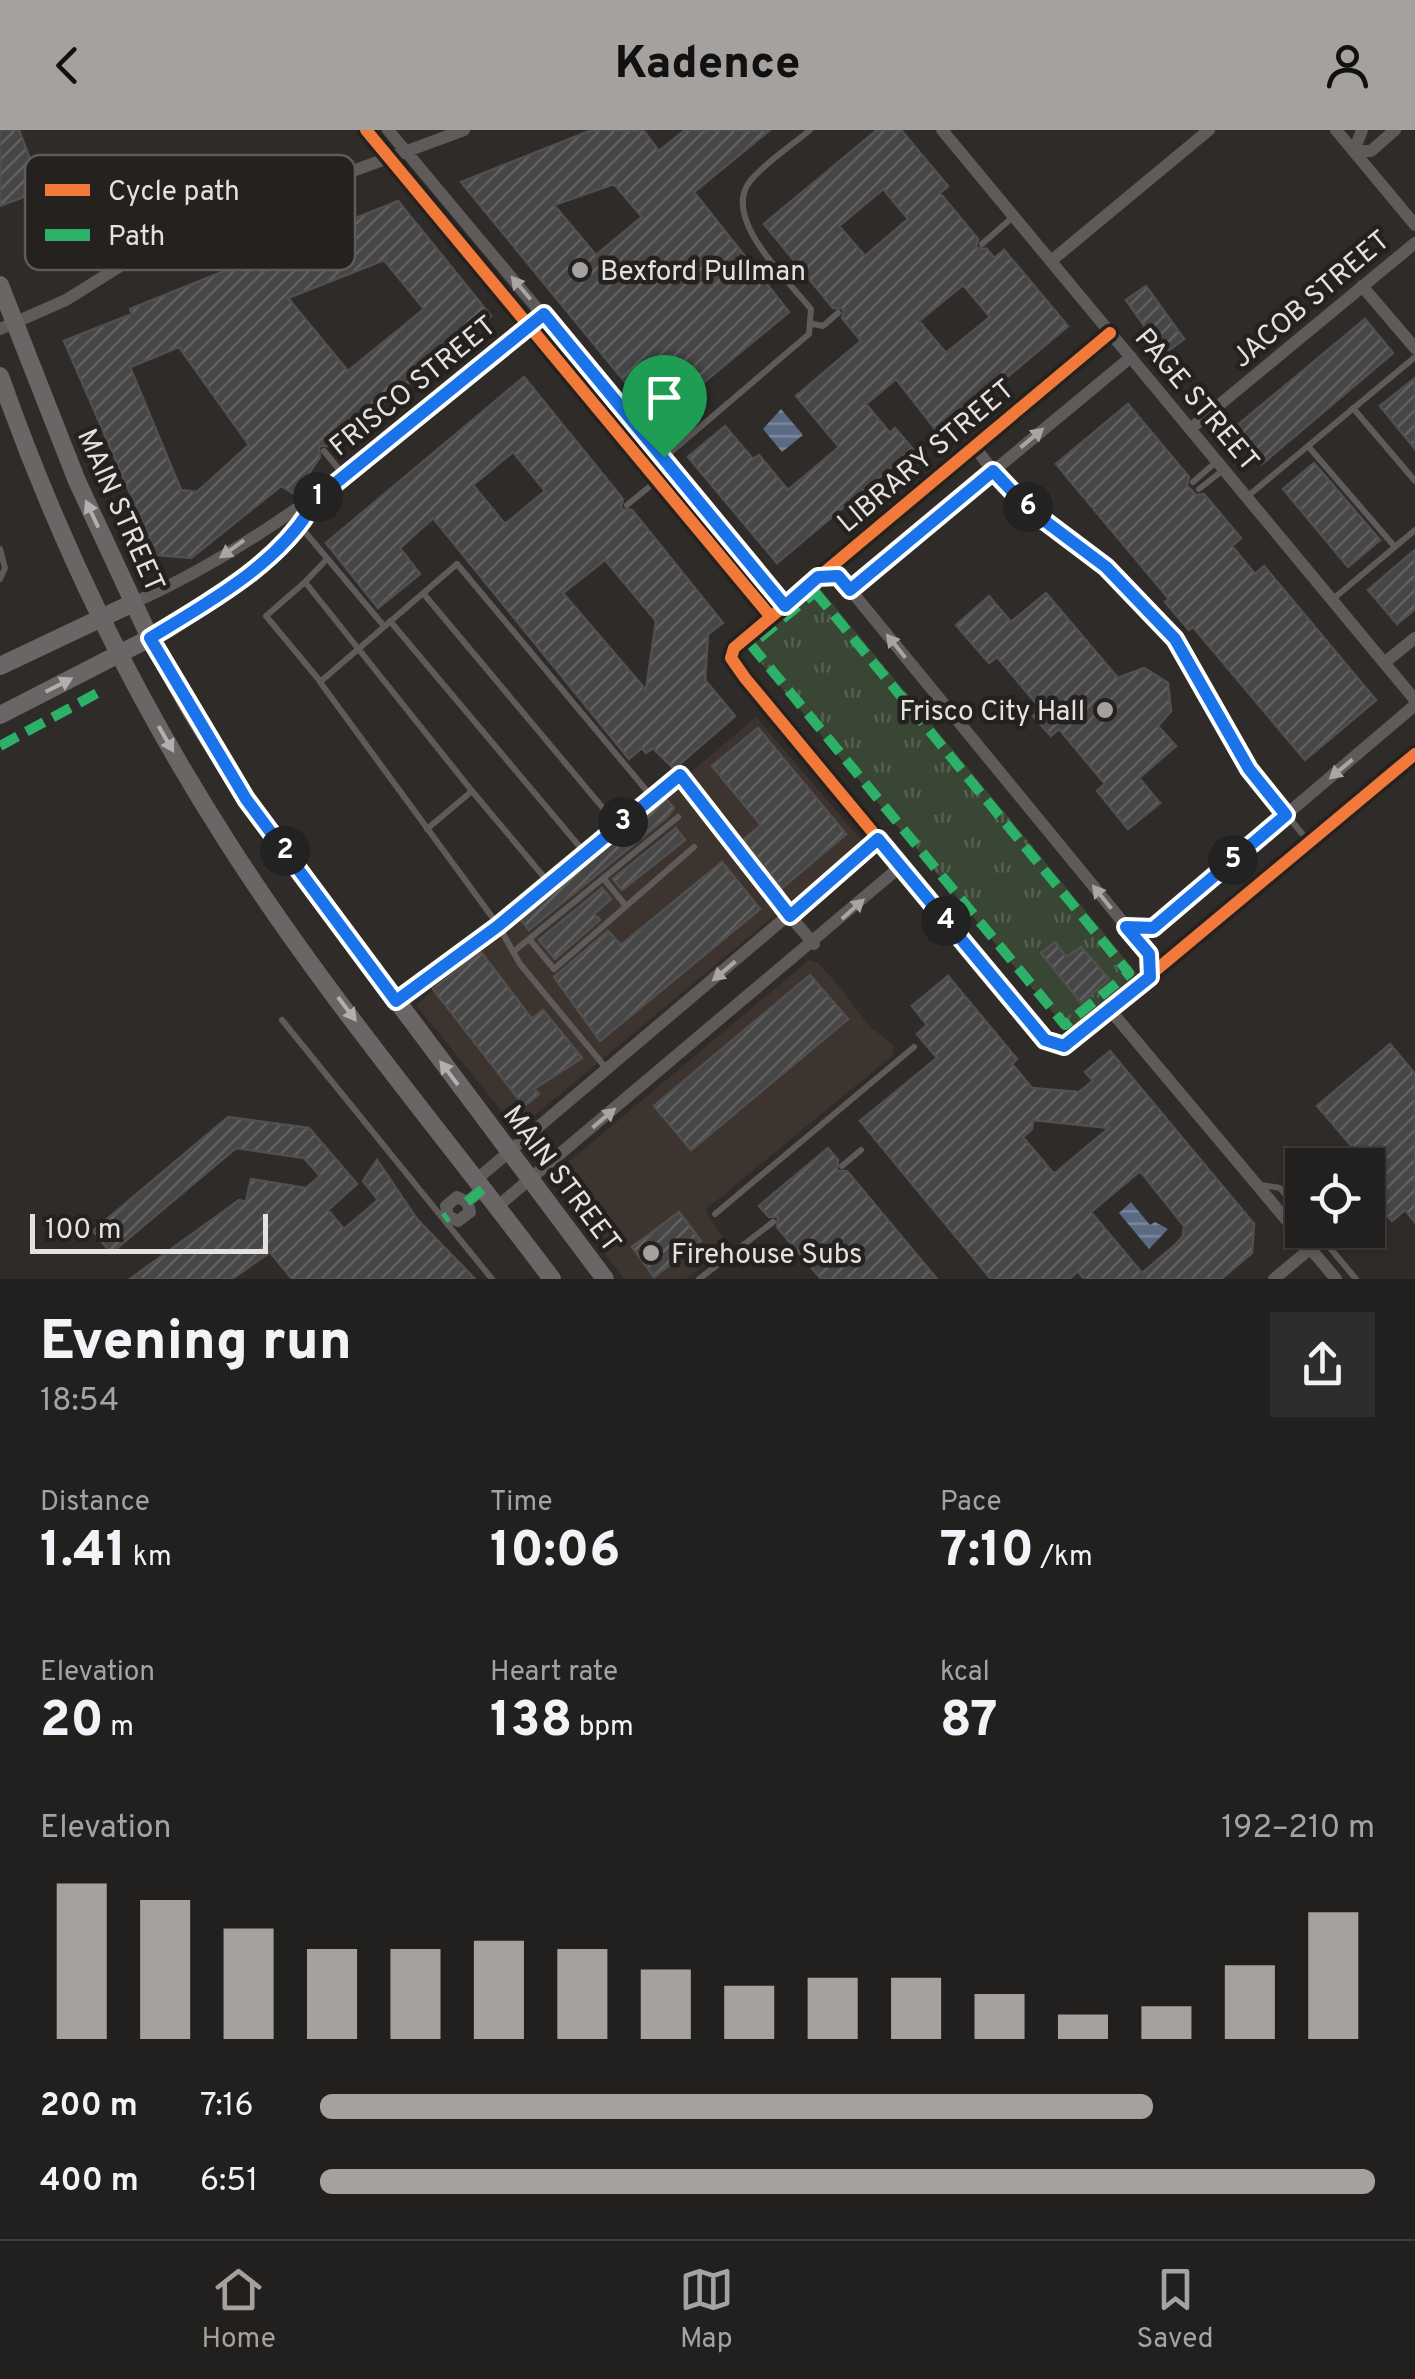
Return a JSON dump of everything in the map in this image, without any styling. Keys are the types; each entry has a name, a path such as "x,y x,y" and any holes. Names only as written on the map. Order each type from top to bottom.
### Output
{"main road":[{"name":"MAIN STREET","path":"0,285 7,326 132,603 246,799 605,1279"},
{"path":"0,376 43,496 98,618 269,904 552,1279"},
{"name":"FRISCO STREET","path":"0,666 132,603"},
{"name":"FRISCO STREET","path":"0,715 150,638"}],"street":[{"path":"366,130 771,617"},
{"path":"388,130 785,606"},
{"path":"355,171 464,130"},
{"name":"PAGE STREET","path":"942,130 1415,703"},
{"path":"1051,262 1209,130"},
{"path":"1336,130 1415,225"},
{"path":"1354,152 1362,130"},
{"path":"1354,152 1370,151 1396,130"},
{"name":"JACOB STREET","path":"1190,429 1415,243"},
{"path":"7,326 66,300 114,270"},
{"path":"1362,286 1415,348"},
{"name":"FRISCO STREET","path":"132,603 202,571 316,499 544,314"},
{"name":"LIBRARY STREET","path":"878,839 731,658 734,648 1110,332"},
{"name":"LIBRARY STREET","path":"850,590 1131,357"},
{"name":"LIBRARY STREET","path":"974,446 993,471"},
{"name":"FRISCO STREET","path":"150,638 212,601 301,528 316,499"},
{"path":"818,577 838,576 850,590 1149,954 1150,977"},
{"path":"1384,663 1415,638"},
{"path":"1126,927 1153,928 1415,703"},
{"path":"446,1218 446,1206 457,1197 467,1202 507,1151 878,839 1045,1040 1064,1046 1111,1011 1415,754"},
{"path":"498,1206 814,944 901,866"},
{"path":"790,916 814,944"},
{"path":"1111,1011 1285,1217"},
{"path":"1274,1279 1311,1248 1336,1279"}],"lane":[{"path":"627,504 809,334 812,309 744,224 740,199 750,180 810,130"},
{"path":"982,244 1014,216"},
{"path":"813,324 822,326 838,313"},
{"path":"1247,497 1415,356"},
{"path":"1353,408 1415,481"},
{"path":"1308,446 1395,547"},
{"path":"324,451 344,476"},
{"path":"655,474 668,463"},
{"path":"1193,482 1220,466"},
{"path":"1200,489 1220,466"},
{"path":"993,471 1029,509 1106,567 1175,639 1202,680 1228,736 1310,843"},
{"path":"288,514 585,853"},
{"path":"1332,600 1415,530"},
{"path":"0,549 5,568 0,579"},
{"path":"327,559 266,616 320,682 514,952 606,1069"},
{"path":"320,682 457,564 652,797"},
{"path":"305,582 356,650 549,883"},
{"path":"423,593 618,826"},
{"path":"396,1001 498,926 680,775 790,916"},
{"path":"427,829 472,791"},
{"path":"514,952 678,817"},
{"path":"530,940 554,968 694,846"},
{"path":"604,879 626,906"},
{"path":"282,1020 492,1279"},
{"path":"715,1214 914,1048"},
{"path":"842,1166 861,1150"},
{"path":"1257,1184 1280,1188 1285,1194"},
{"path":"699,1279 773,1222"},
{"path":"1330,1248 1356,1279"}],"shaded area":[{"path":"756,717 863,842 517,1130 416,1005"},
{"path":"809,960 818,963 839,986 870,1027 894,1045 892,1056 705,1210 724,1239 724,1251 686,1279 624,1279 557,1190 553,1175"}],"green space":[{"path":"818,586 1139,976 1069,1032 747,646"}],"water":[{"path":"781,409 803,435 782,452 763,429"},
{"path":"1131,1202 1150,1225 1155,1222 1168,1229 1149,1249 1119,1213"}],"building":[{"path":"0,130 19,130 29,155 25,155 25,196 0,206"},
{"name":"Bexford Pullman","path":"592,130 643,130 659,151 685,130 770,130 694,192 789,312 657,421 461,182","holes":["614,184 642,217 596,255 554,205"]},
{"path":"877,130 901,130 948,186 940,193 978,239 976,248 987,249 994,258 1004,250 1068,326 939,434 896,379 866,404 890,433 895,428 913,449 777,563 688,457 725,426 753,459 759,455 788,490 839,447 796,396 861,341 842,318 844,309 833,308 764,224","holes":["883,189 908,219 865,256 839,226","963,285 990,317 946,353 919,321"]},
{"path":"398,201 491,316 358,425 329,446 319,446 320,457 295,494 281,486 191,558 157,555 64,341 132,314 130,309 227,270 355,270 355,218","holes":["384,260 424,309 348,371 288,298","179,347 249,445 197,492 181,490 130,367"]},
{"path":"1146,286 1184,339 1164,354 1126,300"},
{"path":"1365,319 1393,353 1262,464 1233,429"},
{"path":"524,377 623,499 621,509 632,510 723,623 708,634 705,680 735,716 674,769 653,748 646,753 642,748 629,759 433,518 400,548 420,574 378,608 326,543","holes":["513,452 545,491 505,524 473,485","605,560 656,621 646,690 563,593"]},
{"path":"1415,378 1415,449 1380,406"},
{"path":"1128,404 1189,477 1187,486 1196,495 1204,494 1241,538 1232,546 1255,574 1264,566 1376,700 1305,760 1193,627 1189,630 1165,602 1169,599 1056,464"},
{"path":"1314,463 1380,540 1348,567 1283,489"},
{"path":"1415,550 1415,609 1397,624 1368,590"},
{"name":"Frisco City Hall","path":"1046,593 1118,678 1144,668 1168,683 1171,711 1158,726 1176,746 1139,778 1160,803 1128,829 1097,791 1105,784 1059,729 1051,736 1033,716 1041,709 997,657 989,663 956,625 989,596 1011,622"},
{"path":"758,728 846,834 782,888 743,840 761,825 712,766"},
{"path":"665,798 674,808 667,817 529,930 520,919"},
{"path":"676,828 685,840 622,890 613,879"},
{"path":"722,862 760,909 600,1041 554,977 608,931 621,945"},
{"path":"602,888 611,899 594,914 600,920 555,959 539,940"},
{"path":"1055,942 1066,957 1081,947 1109,979 1081,1003 1041,953"},
{"path":"481,952 532,1019 543,1010 582,1058 534,1089 539,1094 524,1106 433,989"},
{"path":"810,975 848,1019 691,1150 654,1106"},
{"path":"948,976 1017,1059 1012,1064 1032,1088 1079,1092 1093,1081 1085,1072 1110,1051 1254,1224 1252,1253 1221,1279 1084,1279 1078,1271 1069,1279 991,1279 860,1121 937,1058 917,1034 927,1025 912,1006","holes":["1033,1120 1109,1128 1054,1174 1023,1137 1032,1129","1140,1171 1184,1226 1183,1236 1142,1273 1091,1212"]},
{"path":"1390,1044 1415,1074 1415,1222 1405,1210 1392,1221 1385,1213 1385,1148 1353,1148 1317,1106"},
{"path":"228,1117 309,1128 357,1184 328,1210 344,1229 378,1200 363,1181 377,1160 417,1219 475,1279 292,1279 270,1252 232,1279 130,1279 239,1200 246,1202 251,1179 306,1188 320,1176 304,1158 236,1148 111,1253 93,1231"},
{"path":"828,1148 838,1160 837,1171 847,1171 937,1279 821,1279 777,1227 778,1217 769,1217 759,1206"},
{"path":"679,1212 701,1241 654,1277 632,1247"}],"marked path":[{"path":"815,592 1129,973 1065,1025 751,645 815,592"},
{"path":"0,746 103,690"},
{"path":"467,1202 484,1188"},
{"path":"444,1219 448,1216"}],"cycle path":[{"path":"366,130 771,617"},
{"path":"1110,333 734,648 731,658 745,678 1045,1040 1065,1046 1415,754"}],"place":[{"name":"Bexford Pullman","path":"580,270"},
{"name":"Frisco City Hall","path":"1105,710"},
{"name":"Firehouse Subs","path":"651,1253"}],"route":[{"path":"544,314 664,457 785,606 818,577 838,576 850,590 993,471 1029,509 1106,567 1175,639 1202,680 1218,719 1249,769 1286,815 1153,928 1126,927 1149,954 1150,977 1064,1046 1045,1040 878,839 790,916 680,775 498,926 396,1001 246,799 150,638 212,601 301,528 316,499 544,314"}]}
